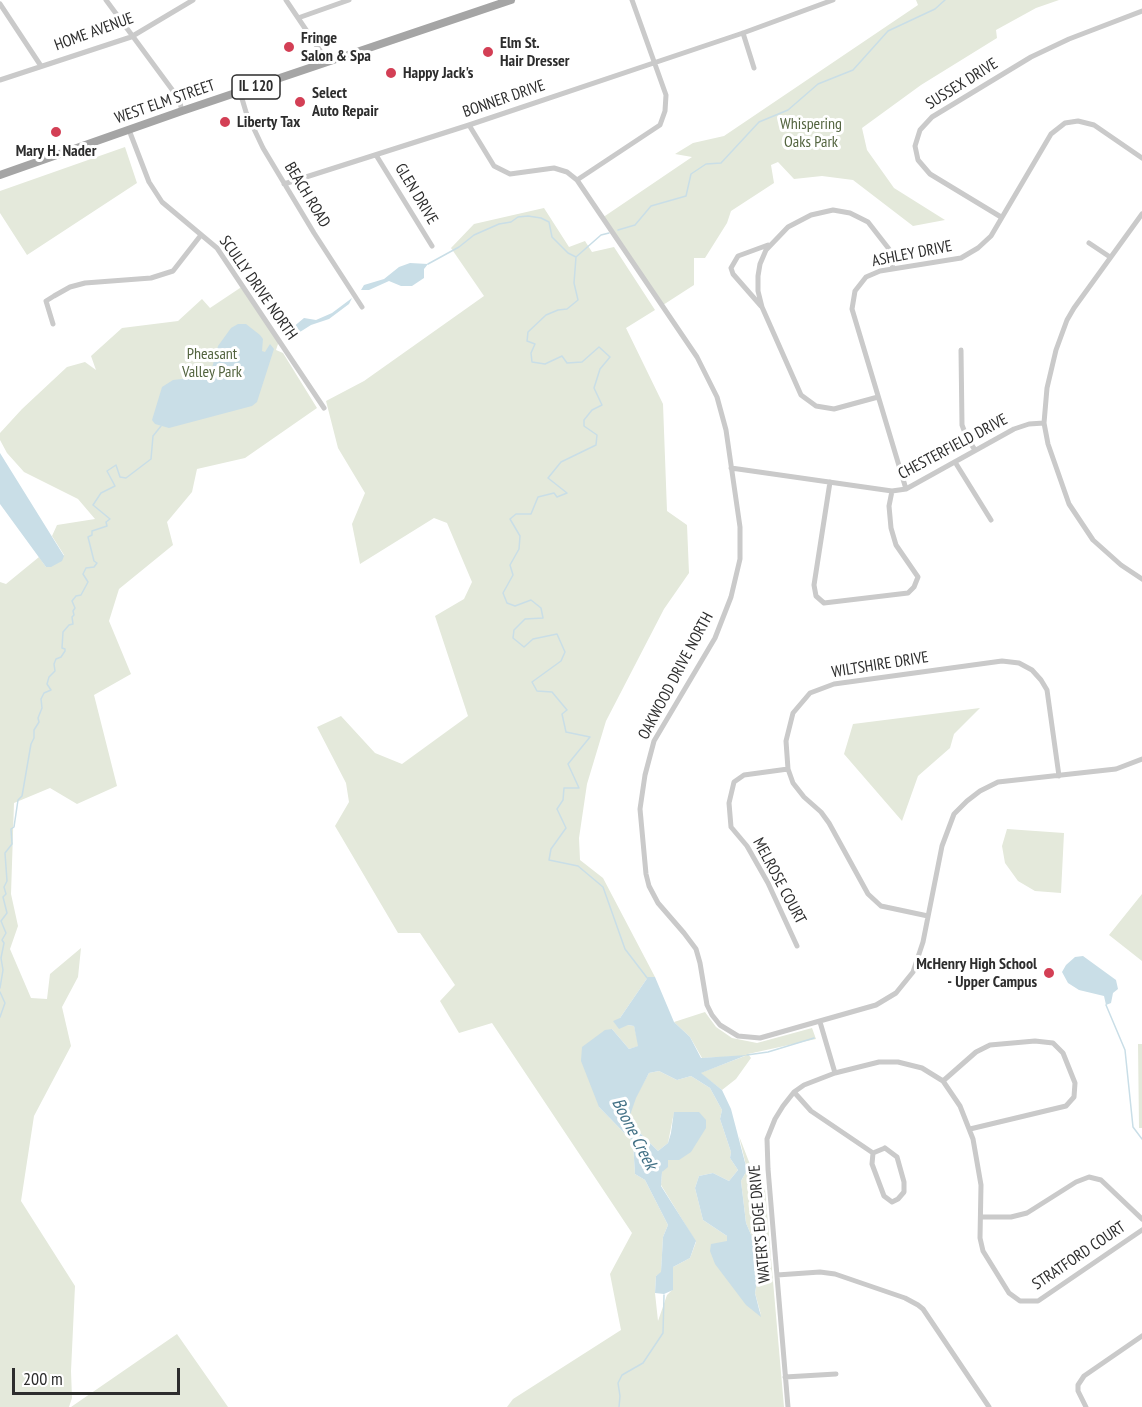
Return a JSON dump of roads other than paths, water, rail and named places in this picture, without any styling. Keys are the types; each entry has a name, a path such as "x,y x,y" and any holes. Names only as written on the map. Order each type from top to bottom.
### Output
{"main road":[{"name":"WEST ELM STREET","path":"0,175 327,61 511,0"}],"street":[{"path":"106,0 131,37 179,99 182,111"},
{"name":"HOME AVENUE","path":"0,80 131,37 193,0"},
{"path":"286,0 327,61"},
{"path":"298,18 349,0"},
{"path":"469,125 494,166 510,174 554,168 567,172 577,180 660,125 665,111 666,95 632,0"},
{"name":"BONNER DRIVE","path":"284,184 469,125 743,33 833,0"},
{"path":"0,4 41,66"},
{"name":"SUSSEX DRIVE","path":"1002,217 930,174 918,160 915,146 920,130 932,117 1031,57 1069,39 1142,11"},
{"path":"743,33 754,68"},
{"name":"BEACH ROAD","path":"240,92 246,112 263,148 362,307"},
{"name":"ASHLEY DRIVE","path":"906,489 852,309 855,291 866,277 880,271 961,258 978,248 991,236 1051,134 1065,123 1078,121 1094,124 1142,158"},
{"name":"SCULLY DRIVE NORTH","path":"129,130 149,182 162,202 217,248 324,408"},
{"name":"GLEN DRIVE","path":"376,155 432,246"},
{"name":"OAKWOOD DRIVE NORTH","path":"577,180 697,357 717,397 726,430 740,527 740,559 731,597 715,638 654,741 645,775 640,809 649,886 658,903 696,949 709,1010 717,1023 738,1036 754,1038 820,1022"},
{"path":"878,397 834,409 816,406 801,395 762,308 758,291 758,276 763,255 770,244 788,227 811,215 833,210 850,213 868,222 889,249 893,269"},
{"path":"1142,214 1067,320 1056,350 1047,388 1044,423 1048,444 1069,504 1093,540 1121,565 1142,579"},
{"path":"53,324 45,302 54,296 70,287 85,283 151,278 173,271 201,235"},
{"path":"1089,243 1110,257"},
{"path":"762,308 733,274 731,268 738,256 770,244"},
{"path":"961,350 962,425 975,450"},
{"name":"CHESTERFIELD DRIVE","path":"731,468 892,491 906,489 1014,429 1029,424 1044,423"},
{"path":"955,462 991,520"},
{"path":"830,482 814,585 816,596 824,603 908,593 914,587 918,577 896,545 891,528 889,506 892,491"},
{"name":"WILTSHIRE DRIVE","path":"928,916 881,906 868,894 829,823 793,783 788,769 786,741 793,713 810,693 834,684 1002,661 1019,663 1032,670 1047,690 1059,776"},
{"path":"835,1073 820,1022 876,1005 896,993 913,972 923,942 942,846 954,814 980,791 998,782 1116,769 1142,759"},
{"name":"MELROSE COURT","path":"788,769 744,775 734,782 729,803 731,827 747,846 768,883 797,946"},
{"path":"970,1129 1066,1106 1074,1097 1075,1083 1063,1053 1053,1043 990,1045 976,1052 943,1081 960,1106 970,1129 981,1185 981,1217 1011,1217 1027,1213 1076,1182 1089,1178 1101,1179 1142,1219"},
{"name":"WATER’S EDGE DRIVE","path":"788,1407 767,1139 774,1119 795,1092 804,1085 835,1073 879,1062 898,1062 922,1068 943,1081"},
{"path":"795,1092 811,1111 873,1153"},
{"path":"885,1148 897,1157 902,1169 904,1192 892,1202 884,1196 872,1164 873,1153 885,1148"},
{"name":"STRATFORD COURT","path":"981,1217 980,1238 983,1251 1009,1293 1020,1301 1031,1302 1038,1301 1142,1230"},
{"path":"777,1275 820,1272 835,1274 905,1298 923,1309 989,1407"},
{"path":"1086,1407 1080,1398 1078,1385 1084,1376 1142,1336"},
{"path":"784,1377 836,1374"}],"water":[{"path":"410,263 428,264 424,269 424,278 412,286 401,286 389,281 369,290 361,290 364,285 384,279 399,267"},
{"path":"352,298 349,304 329,319 311,325 292,337 290,334 292,328 304,318 316,320 332,313"},
{"path":"238,324 246,324 260,335 263,339 262,351 265,352 270,344 274,349 257,402 252,406 169,428 155,424 152,420 162,387 173,380 199,377 212,368 218,346 231,328"},
{"path":"0,453 64,556 62,561 51,567 46,567 0,504"},
{"path":"1083,956 1116,980 1118,989 1113,993 1111,1003 1106,1005 1104,996 1079,990 1068,983 1062,972 1075,957"},
{"path":"648,977 655,977 674,1022 690,1037 701,1058 747,1055 701,1073 722,1090 731,1109 747,1170 741,1181 746,1223 761,1258 755,1293 761,1317 746,1305 715,1264 710,1251 711,1244 727,1241 727,1236 703,1220 695,1188 699,1176 713,1173 729,1181 738,1170 730,1158 731,1152 720,1119 722,1110 710,1088 691,1076 677,1080 659,1071 649,1073 636,1098 628,1121 658,1151 668,1143 674,1112 699,1112 706,1120 706,1128 691,1152 679,1160 668,1160 668,1167 662,1172 661,1186 696,1241 690,1258 673,1267 673,1290 664,1294 655,1293 656,1276 661,1272 663,1237 668,1225 645,1180 635,1174 633,1142 599,1107 581,1061 582,1047 605,1030 612,1029 629,1049 638,1046 634,1026 628,1025 619,1029 613,1021 620,1018"}],"waterway":[{"name":"Boone Creek","path":"618,230 635,225 651,206 686,196 691,174 706,164 721,163 759,122 788,110 818,84 853,70 888,31 935,9 945,0"},
{"path":"428,264 459,247 474,235 499,224 511,222 518,217 528,216 549,222 552,237 568,253 576,257"},
{"name":"Boone Creek","path":"609,233 601,235 576,257 574,283 578,300 567,309 546,315 528,332 527,341 535,344 531,353 532,362 545,364 562,356 567,363 582,362 599,347 610,357 600,369 594,388 602,405 592,410 584,420 584,426 597,435 596,445 561,462 548,478 567,493 557,497 554,493 538,497 531,514 516,514 510,519 520,536 519,549 510,565 513,575 503,593 507,603 515,606 531,600 541,608 543,618 525,619 514,630 513,638 524,647 533,639 557,634 565,652 561,661 532,682 537,691 552,692 567,710 562,714 566,732 590,737 568,764 579,788 564,788 563,800 557,809 566,828 551,849 549,860 578,866 603,887 625,949 648,979"},
{"path":"0,988 3,970 1,958 4,943 2,940 6,933 1,921 7,913 3,897 6,894 4,887 7,881 5,853 12,844 11,829 14,827 18,800 22,796 34,730 39,722 38,718 42,708 41,699 44,693 51,690 47,684 49,677 55,671 56,659 61,657 65,651 62,648 63,632 73,624 72,617 75,608 72,601 76,596 81,595 88,582 83,574 86,568 94,567 97,563 94,561 88,537 92,535 92,531 107,526 106,522 110,519 93,505 101,493 115,486 107,471 116,465 120,477 126,478 151,459 153,436 161,426"},
{"path":"0,992 5,1003 0,1017"},
{"path":"1106,1005 1125,1050 1133,1127 1142,1139"},
{"path":"747,1055 768,1052 814,1038"},
{"name":"Boone Creek","path":"619,1407 618,1383 622,1375 643,1363 663,1333 664,1295"}],"place":[{"name":"Fringe Salon & Spa","path":"289,47"},
{"name":"Elm St. Hair Dresser","path":"488,52"},
{"name":"Happy Jack's","path":"391,73"},
{"name":"Select Auto Repair","path":"300,102"},
{"name":"Liberty Tax","path":"225,122"},
{"name":"Mary H. Nader","path":"56,132"},
{"name":"McHenry High School - Upper Campus","path":"1049,973"}],"park label":[{"name":"Whispering Oaks Park","path":"811,133"},
{"name":"Pheasant Valley Park","path":"212,363"}]}
